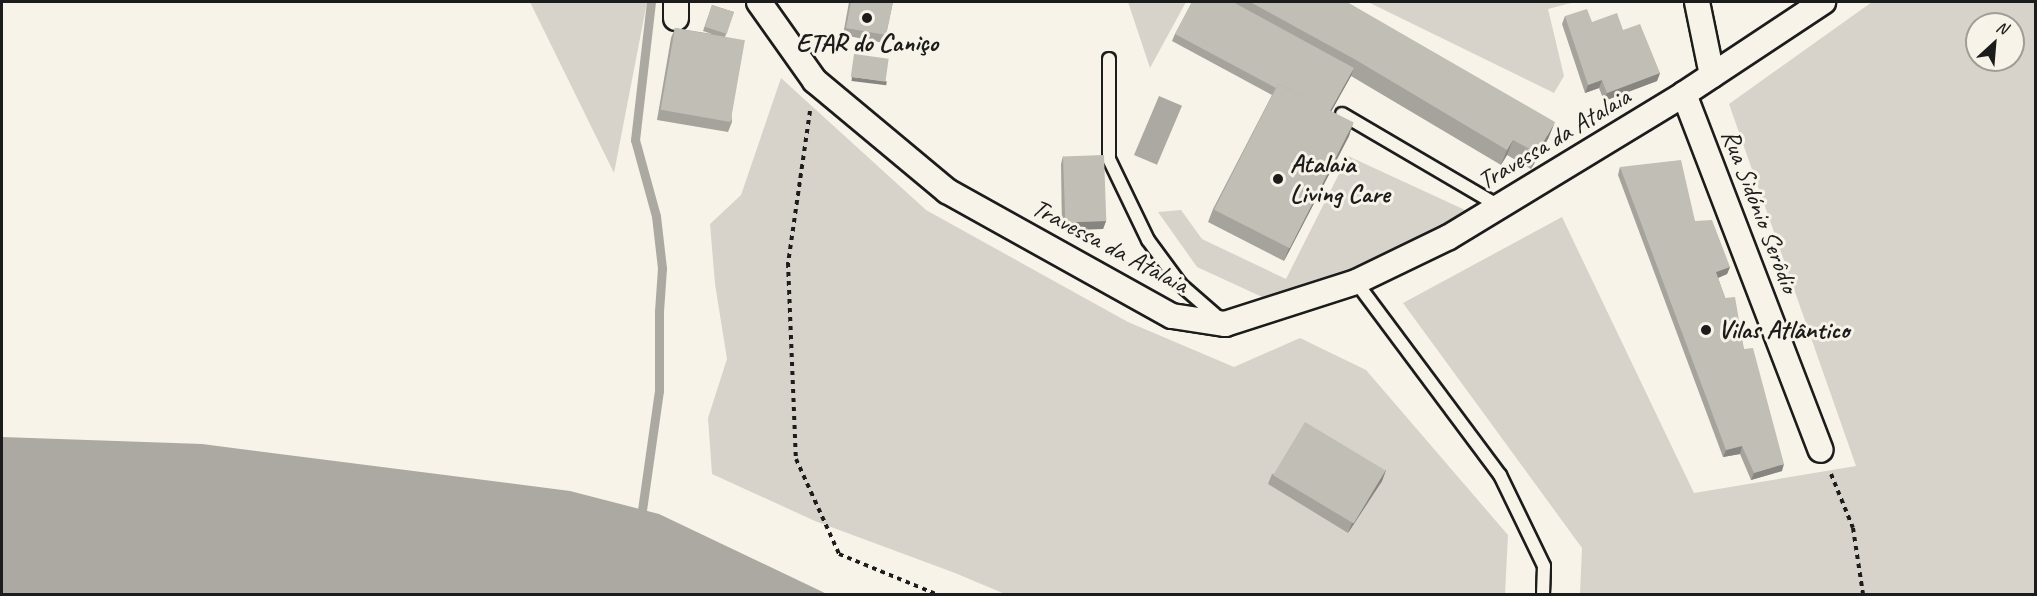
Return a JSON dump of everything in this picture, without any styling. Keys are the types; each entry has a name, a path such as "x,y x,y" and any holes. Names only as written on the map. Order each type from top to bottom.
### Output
{"street":[{"name":"Travessa da Atalaia","path":"759,2 815,81 947,191 1172,316 1225,324 1356,282 1449,237 1684,94 1823,2"},
{"path":"1697,2 1712,75"},
{"name":"Rua Sidónio Serôdio","path":"1684,94 1821,450"}],"lane":[{"path":"1109,59 1109,159 1148,240 1181,285 1225,324"},
{"path":"1342,114 1498,206"},
{"path":"1356,282 1500,475 1544,566 1543,594"}],"path":[{"path":"815,81 788,263 796,459 839,554 936,594"},
{"path":"1821,450 1853,528 1863,594"}],"shaded area":[{"path":"530,2 647,2 614,173"},
{"path":"1128,2 1186,2 1150,68"},
{"path":"1368,2 1575,2 1548,9 1564,76 1554,93"},
{"path":"1872,2 2035,2 2035,594 1580,594 1582,548 1403,303 1562,217 1694,493 1856,466 1729,104"},
{"path":"781,78 926,210 1128,322 1234,367 1300,338 1366,370 1508,535 1505,594 1005,594 815,521 712,474 708,418 727,359 715,284 710,224 741,195"},
{"path":"1159,96 1182,106 1157,165 1134,155"},
{"path":"1348,156 1476,215 1273,302 1197,267 1158,212 1181,210 1202,239 1286,279"},
{"path":"2,437 202,444 570,491 659,514 827,594 2,594"}],"building":[{"name":"ETAR do Caniço","path":"851,2 893,2 886,35 846,28"},
{"path":"1192,2 1233,2 1354,68 1330,111 1278,84 1276,88 1175,34"},
{"path":"1250,2 1347,2 1555,122 1537,153 1513,140 1507,150 1356,60"},
{"path":"712,5 734,12 727,34 705,27"},
{"path":"1587,9 1592,22 1617,13 1623,30 1640,24 1660,73 1607,93 1602,80 1588,85 1565,16"},
{"path":"675,28 745,40 731,122 661,110"},
{"path":"854,54 889,59 885,82 851,77"},
{"name":"Atalaia Living Care","path":"1278,84 1354,123 1290,248 1214,210"},
{"path":"1104,155 1106,221 1065,222 1063,156"},
{"name":"Vilas Atlântico","path":"1681,160 1695,221 1712,220 1730,267 1716,272 1725,298 1735,297 1744,349 1753,348 1784,464 1754,473 1742,446 1726,450 1620,167"},
{"path":"1305,422 1386,470 1354,524 1273,475"}],"waterway":[{"path":"642,510 659,391 659,311 662,268 656,216 635,140 651,2"}],"place":[{"name":"ETAR do Caniço","path":"867,18"},
{"name":"Atalaia Living Care","path":"1278,179"},
{"name":"Vilas Atlântico","path":"1706,330"}]}
